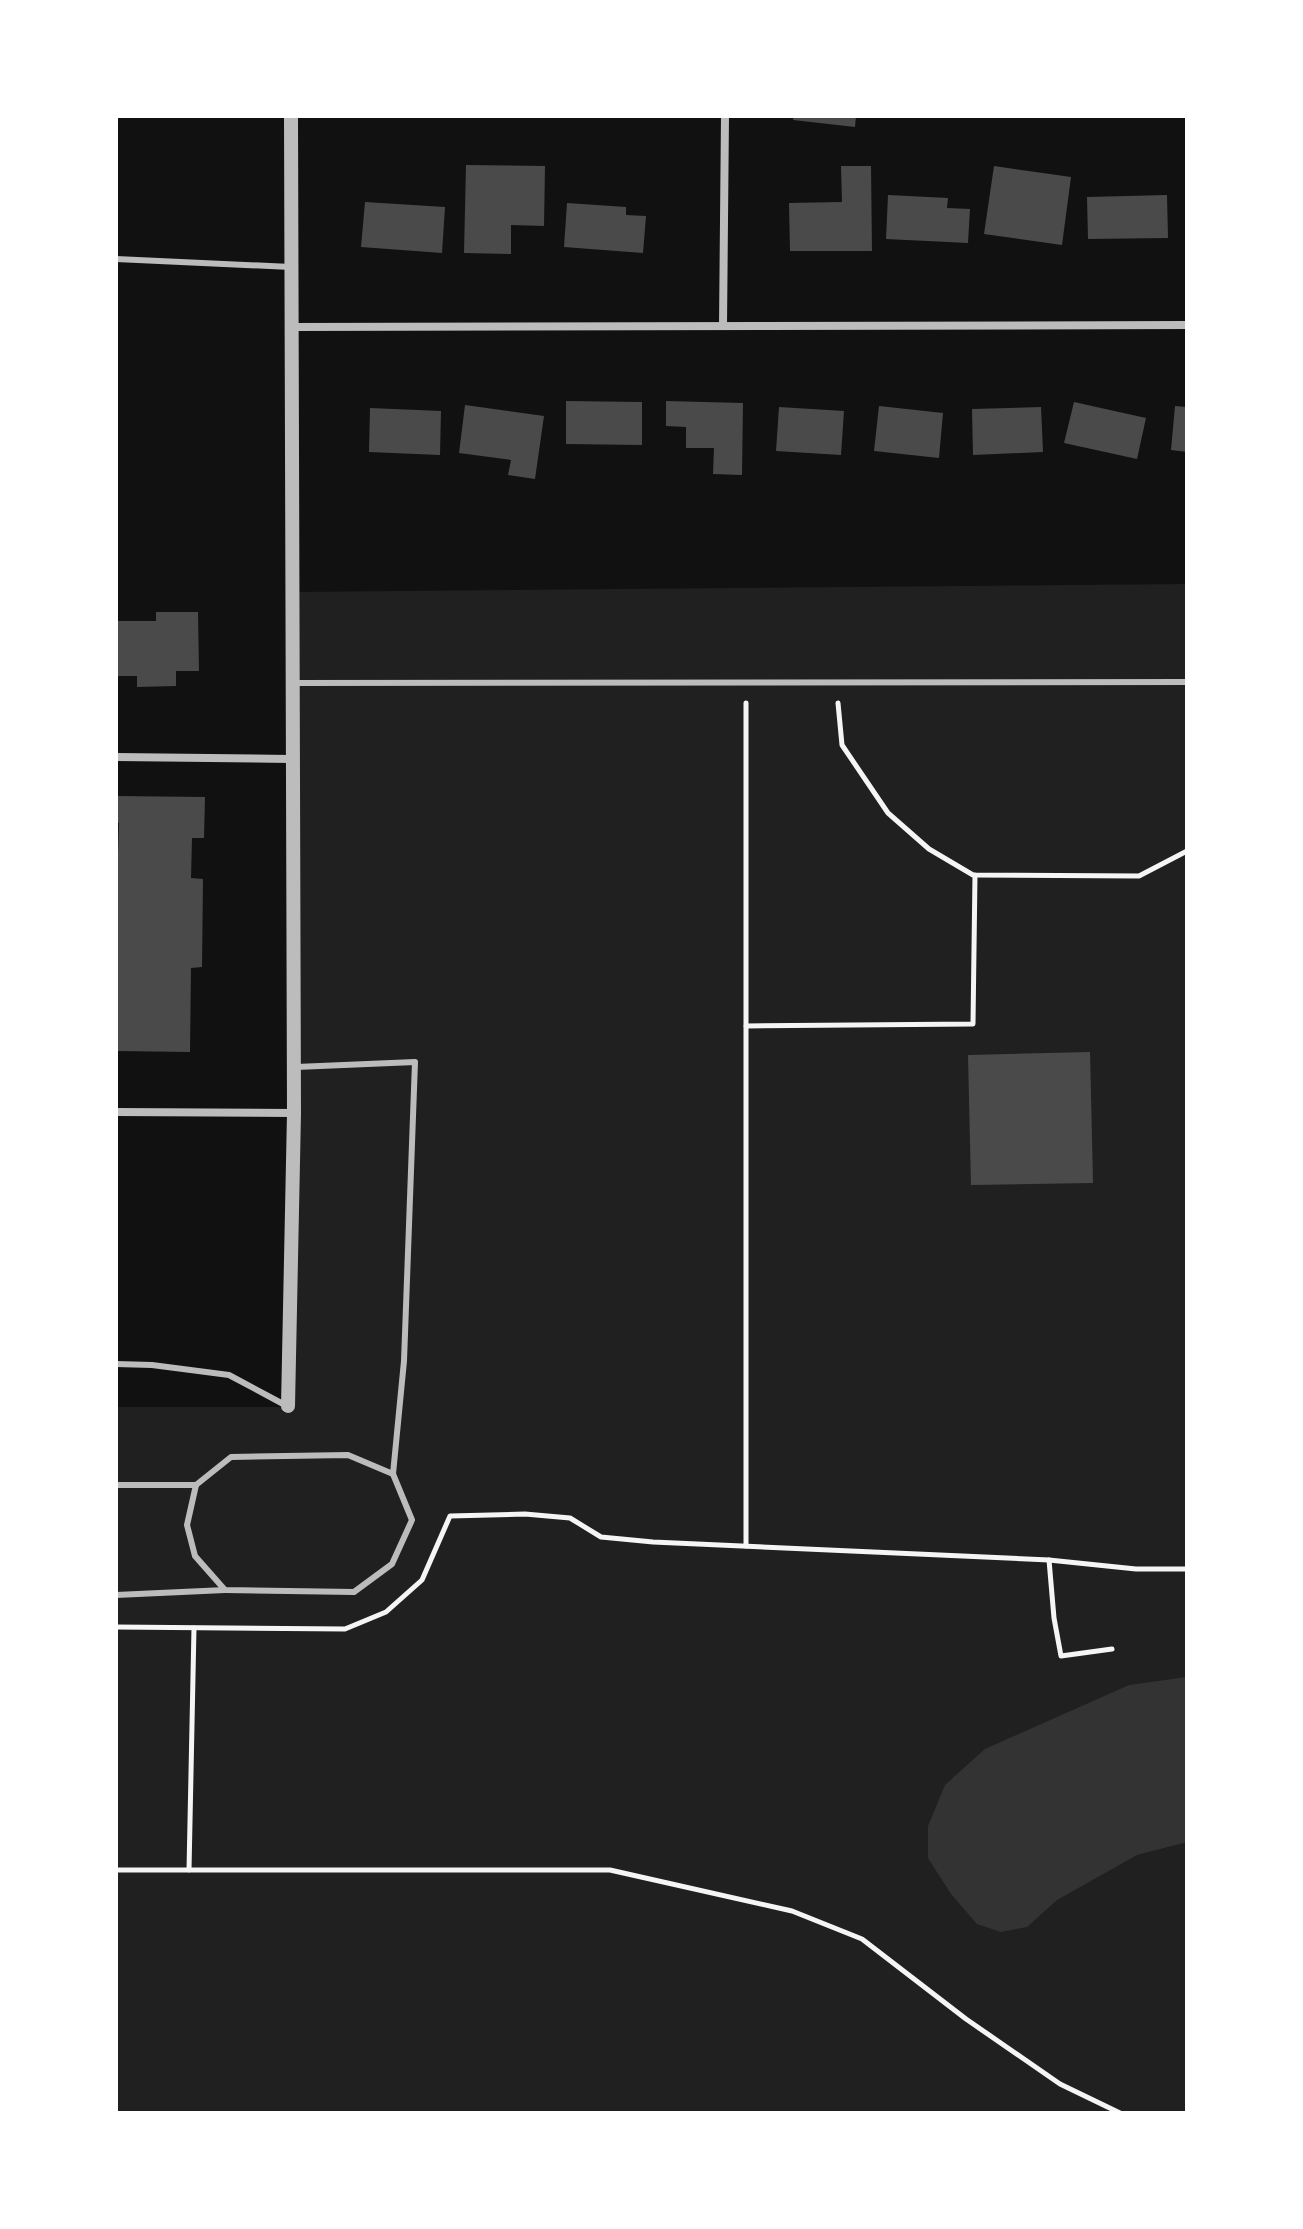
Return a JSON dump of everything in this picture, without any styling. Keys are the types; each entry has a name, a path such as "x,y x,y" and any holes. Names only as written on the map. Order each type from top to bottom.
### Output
{"street":[{"path":"288,1406 294,1113 291,1068 291,116"},
{"path":"723,326 725,116"},
{"path":"291,327 1187,325"},
{"path":"116,757 291,759"},
{"path":"116,1112 294,1113"}],"lane":[{"path":"116,259 291,267"},
{"path":"292,683 1187,682"},
{"path":"116,1595 225,1590 354,1592 392,1564 412,1520 393,1474 404,1361 415,1062 291,1068"},
{"path":"116,1364 152,1365 229,1375 288,1406"},
{"path":"116,1485 196,1485 231,1457 348,1455 393,1474"},
{"path":"196,1485 187,1525 195,1556 225,1590"}],"path":[{"path":"746,682 746,1546"},
{"path":"836,682 842,745 888,813 929,849 975,875 1139,876 1187,851"},
{"path":"746,1026 973,1024 975,875"},
{"path":"116,1627 345,1629 386,1612 422,1580 450,1516 525,1514 570,1518 601,1537 1049,1560 1136,1569 1187,1569"},
{"path":"1049,1560 1061,1656 1112,1649"},
{"path":"189,1870 194,1628"},
{"path":"116,1870 610,1870 792,1911 862,1939 966,2019 1060,2084 1120,2113"}],"shaded area":[{"path":"1187,584 1187,2113 116,2113 116,1407 288,1407 292,592"},
{"path":"1187,1677 1187,1842 1137,1855 1057,1900 1027,1927 1001,1932 977,1924 951,1894 928,1858 928,1826 945,1785 985,1749 1129,1685"}],"building":[{"path":"794,116 856,116 855,127 793,120"},
{"path":"466,165 545,166 544,226 511,225 511,254 464,253"},
{"path":"841,166 871,166 872,251 790,251 789,203 842,202"},
{"path":"994,166 1071,177 1062,245 984,234"},
{"path":"888,195 948,198 947,208 970,209 968,243 886,239"},
{"path":"1167,195 1168,238 1088,239 1087,197"},
{"path":"365,202 445,207 442,253 361,247"},
{"path":"567,203 626,207 626,215 646,216 643,253 564,247"},
{"path":"566,401 642,402 642,445 566,444"},
{"path":"666,401 743,403 742,475 713,474 714,448 686,448 686,427 666,426"},
{"path":"1074,402 1146,418 1137,459 1064,443"},
{"path":"465,405 544,416 535,479 508,475 511,460 459,453"},
{"path":"879,406 943,413 939,458 874,451"},
{"path":"1175,406 1187,407 1187,452 1171,450"},
{"path":"779,407 844,411 841,455 776,451"},
{"path":"1041,407 1043,452 973,455 972,409"},
{"path":"370,408 441,411 440,455 369,452"},
{"path":"156,612 198,612 199,671 176,671 176,686 137,687 137,676 116,676 116,621 156,621"},
{"path":"116,796 205,797 204,838 192,838 191,878 203,879 202,967 191,968 190,1052 116,1051 116,852 119,823 116,822"},
{"path":"1090,1052 1093,1183 971,1185 968,1055"}]}
